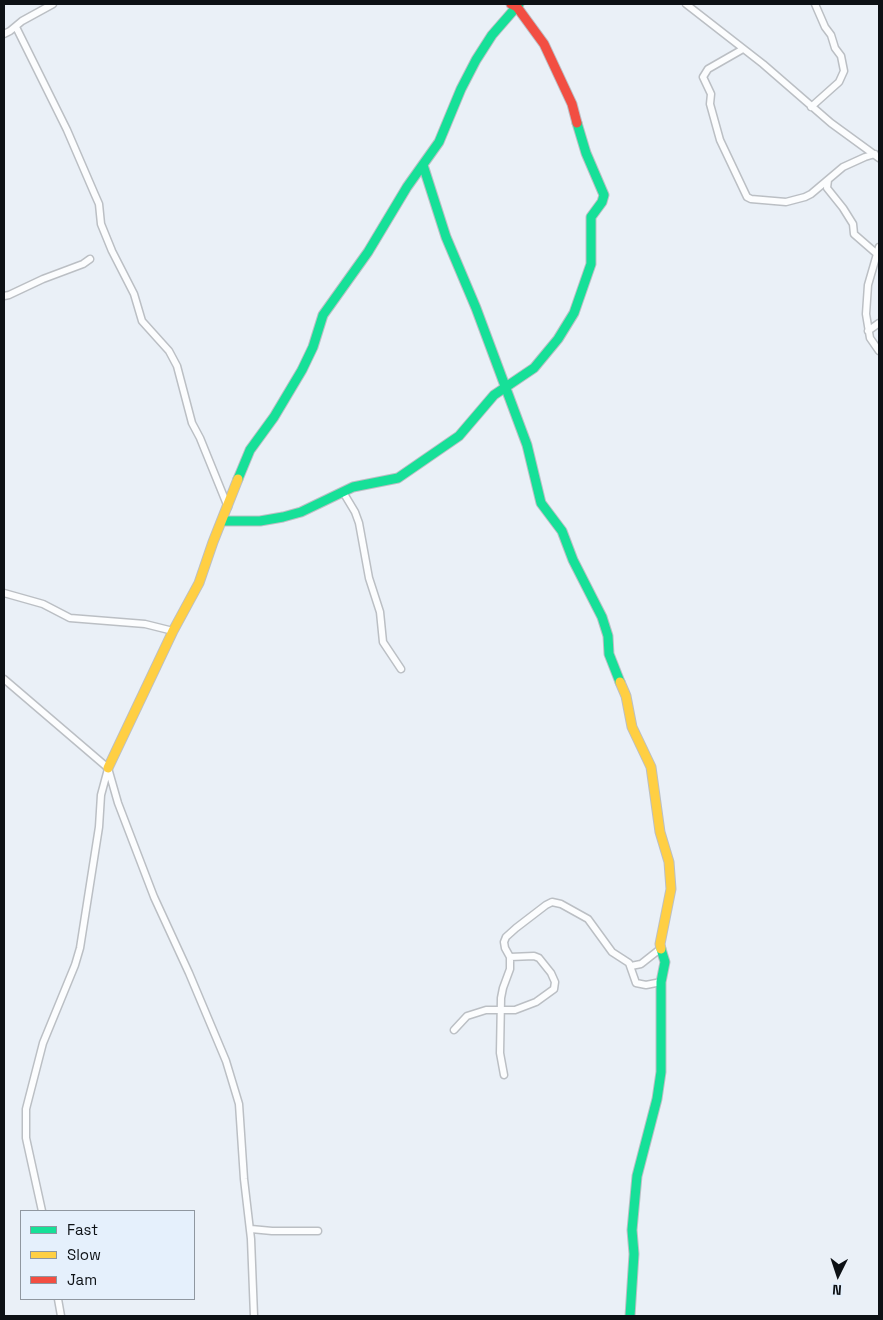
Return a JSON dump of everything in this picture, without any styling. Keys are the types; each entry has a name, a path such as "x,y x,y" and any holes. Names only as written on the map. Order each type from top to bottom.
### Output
{"street":[{"path":"4,34 22,21 53,4"},
{"path":"686,4 763,64 811,107 877,156"},
{"path":"811,107 839,82 844,71 841,56 815,4"},
{"path":"42,1210 26,1138 26,1109 43,1043 80,948 99,827 101,795 108,768 173,631 199,583 208,556 250,450 274,417 302,370 313,347 323,314 368,252 439,142 461,89 476,60 492,35 516,5 544,44 565,89 574,111 586,153 599,180 604,197 591,217 591,264 574,313 558,339 534,368 484,404 459,436 410,471 398,478 353,487 301,512 283,517 260,521 222,521"},
{"path":"16,26 67,130 99,204 101,224 112,251 134,294 142,321 169,351 177,366 192,423 228,506"},
{"path":"743,49 708,70 703,78 711,93 710,104 720,140 747,197 751,199 788,202 808,196 843,167 863,157 877,156"},
{"path":"423,165 446,237 476,308 527,444 541,503 562,531 573,560 602,617 608,636 609,654 626,696 632,727 651,767 660,832 669,862 671,877 670,897 665,912 660,949 665,962 662,982 661,1072 657,1099 637,1176 632,1230 633,1283 630,1316"},
{"path":"828,180 827,188 844,208 854,224 854,234 877,254"},
{"path":"879,247 867,290 866,314 870,338 879,351"},
{"path":"4,296 83,264 90,259"},
{"path":"868,331 879,323"},
{"path":"343,492 355,512 358,523 369,578 380,612 382,642 401,669"},
{"path":"4,593 43,604 70,618 145,624 173,631"},
{"path":"4,679 108,768 118,803 152,892 189,973 236,1090 240,1113 244,1179 251,1229 254,1316"},
{"path":"504,1075 500,1053 500,1032 503,988 510,972 510,957 504,945 506,937 552,902 569,907 588,919 612,952 631,966 636,983 646,985 662,982"},
{"path":"631,966 641,964 660,949"},
{"path":"454,1030 467,1016 486,1010 515,1010 536,1002 554,989 555,982 551,973 539,958 534,956 510,957"},
{"path":"251,1229 272,1232 318,1231"},
{"path":"58,1300 61,1316"}],"traffic: fast":[{"path":"238,479 250,450 274,417 302,370 313,347 323,315 368,252 407,187 439,142 461,89 476,60 492,35 519,4"},
{"path":"222,521 260,521 283,517 301,512 353,487 398,478 459,436 494,395 534,368 558,339 574,313 591,264 591,217 602,202 604,195 586,153 577,123"},
{"path":"423,165 446,237 476,308 527,445 541,503 562,531 573,560 602,617 608,636 609,654 620,682"},
{"path":"630,1316 634,1254 632,1230 637,1176 657,1099 661,1072 661,982 665,962 661,949"}],"traffic: slow":[{"path":"108,768 173,631 199,583 238,479"},
{"path":"620,682 626,696 632,727 651,767 660,832 669,862 671,889 660,944 661,949"}],"traffic: jam":[{"path":"511,4 517,7 544,44 572,104 577,123"}]}
